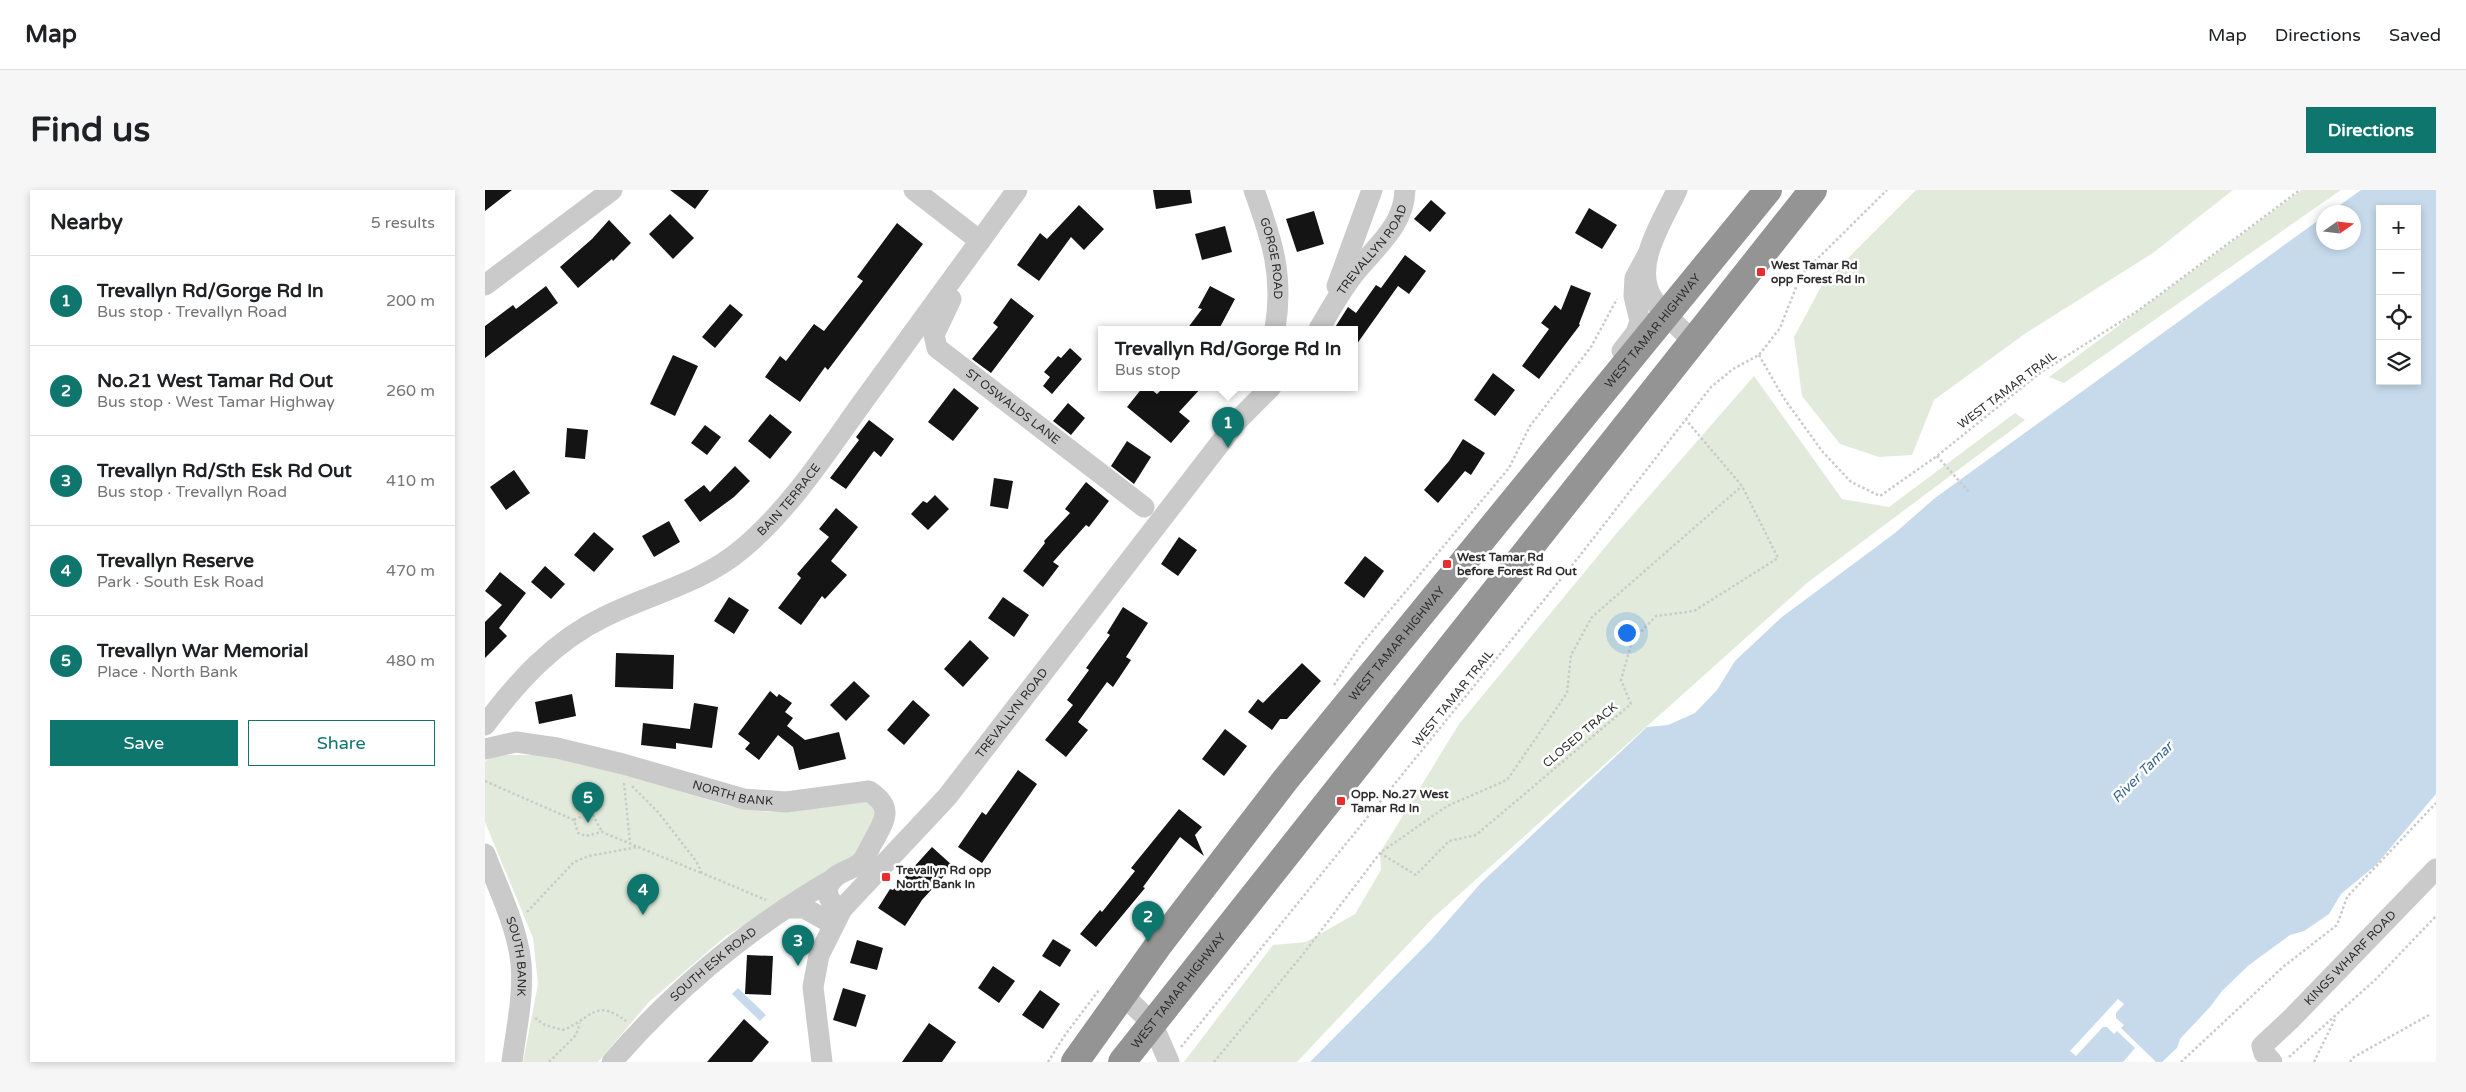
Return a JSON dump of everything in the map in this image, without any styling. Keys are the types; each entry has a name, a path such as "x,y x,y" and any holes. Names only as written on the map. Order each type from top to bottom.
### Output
{"highway":[{"name":"WEST TAMAR HIGHWAY","path":"1075,1062 1111,992 1768,190"},
{"name":"WEST TAMAR HIGHWAY","path":"1122,1062 1813,190"}],"street":[{"path":"485,285 612,190"},
{"path":"914,190 980,241"},
{"name":"BAIN TERRACE","path":"485,726 499,706 526,675 552,651 578,631 604,617 677,587 713,568 741,550 765,528 840,434 1017,190"},
{"name":"GORGE ROAD","path":"1254,190 1277,258 1279,293 1275,326"},
{"name":"TREVALLYN ROAD","path":"1333,306 1340,274 1372,190"},
{"name":"TREVALLYN ROAD","path":"1321,326 1359,268 1380,246 1394,226 1405,202 1405,190"},
{"path":"1559,446 1568,419 1636,332 1640,321 1634,296 1635,278 1677,190"},
{"path":"1648,254 1645,277 1648,291 1667,315 1694,342"},
{"name":"ST OSWALDS LANE","path":"949,284 952,294 950,304 939,322 934,335 937,348 1144,507"},
{"path":"1238,420 1254,391"},
{"name":"TREVALLYN ROAD","path":"822,1062 813,987 819,955 838,916 947,797 1238,420 1267,391"},
{"path":"499,706 506,729 516,742"},
{"name":"NORTH BANK","path":"485,749 516,742 557,748 623,764 744,799 786,802 869,791 878,797 885,807 886,818 863,860 786,908"},
{"name":"SOUTH BANK","path":"485,854 513,928 521,963 521,1000 512,1062"},
{"name":"KINGS WHARF ROAD","path":"2267,1054 2293,1018 2436,869"},
{"path":"786,908 804,908 838,916 835,906 828,898 827,890 833,879"},
{"name":"SOUTH ESK ROAD","path":"612,1062 664,1006 709,967 786,908"},
{"path":"1111,992 1152,1023 1174,1055"}],"path":[{"name":"WEST TAMAR TRAIL","path":"1174,1055 1578,558 1711,387 1733,369 1759,355 1780,328 1801,275 1887,190"},
{"name":"WEST TAMAR TRAIL","path":"1759,355 1783,397 1822,451 1851,482 1880,496 1937,456 2040,373 2139,310 2299,190"},
{"path":"1329,692 1360,646 1509,468 1531,426 1591,347 1617,298"},
{"path":"1214,1062 1304,953 1380,853 1447,806 1507,780 1567,693 1571,655 1592,617 1742,486 1685,419"},
{"path":"1937,456 1969,492"},
{"name":"CLOSED TRACK","path":"1380,853 1416,875 1449,841 1476,835 1631,704 1621,680 1632,640 1656,616 1694,611 1778,558 1742,486"},
{"path":"623,764 630,843"},
{"path":"623,764 629,783 658,812 703,873"},
{"path":"485,781 574,820 587,814 593,815 602,832"},
{"path":"2181,1062 2283,967 2337,925 2347,897 2436,803"},
{"path":"574,820 578,833 586,836 602,832 786,908"},
{"path":"513,928 574,862 589,856 639,847"},
{"path":"2283,1062 2337,1016 2375,980 2436,916"},
{"path":"1048,1062 1065,1035 1111,992"},
{"path":"521,1000 538,1020 553,1028 563,1030 581,1022 591,1012 600,1009 618,1015 638,1032"},
{"path":"2350,1062 2354,1057 2429,1015"},
{"path":"2314,1062 2337,1016"},
{"path":"549,1062 576,1035 581,1022"}],"green space":[{"path":"1916,190 2233,190 2153,253 2026,333 1934,400 1912,455 1879,457 1840,444 1802,396 1794,337 1823,283"},
{"path":"2302,190 2341,190 2319,205 2316,205 2316,207 2064,383 2049,377"},
{"path":"1754,376 1842,499 1889,507 2015,413 2025,420 1807,583 1433,918 1297,1062 1184,1062 1273,945 1306,942 1355,914 1381,870 1380,853 1459,724 1616,534"},
{"path":"496,755 548,755 632,777 729,806 770,812 865,799 876,811 876,823 855,859 726,936 649,1002 598,1062 523,1062 538,984 533,938 485,822 485,761"}],"water":[{"name":"River Tamar","path":"2361,190 2436,190 2436,794 2376,865 2341,894 2329,914 2304,931 2290,935 2249,965 2222,991 2210,1007 2180,1039 2177,1048 2162,1062 1310,1062 1431,940 1481,883 1647,727 1668,725 1695,713 1717,690 1735,661 1782,617 1895,533 1935,498 2316,222 2316,250 2361,250 2361,205 2340,205"},
{"path":"738,988 766,1015 760,1021 732,994"}],"pier":[{"path":"2118,999 2124,1004 2116,1013 2116,1018 2124,1025 2121,1028 2156,1062 2123,1062 2135,1048 2117,1031 2114,1034 2107,1027 2103,1027 2076,1056 2070,1051"}],"building":[{"path":"485,190 512,190 485,211"},
{"path":"670,190 709,190 695,209"},
{"path":"1153,190 1190,190 1192,203 1156,209"},
{"path":"1431,200 1446,213 1430,232 1414,219"},
{"path":"1079,205 1104,229 1084,250 1071,237 1039,281 1017,265 1040,233 1047,239"},
{"path":"1589,208 1617,225 1602,249 1575,233"},
{"path":"1314,211 1324,244 1297,252 1286,219"},
{"path":"670,214 694,238 673,259 649,234"},
{"path":"609,220 631,243 613,261 612,259 578,288 560,267 592,239"},
{"path":"897,223 923,244 828,370 825,367 800,402 765,377 780,356 786,361 814,324 824,331 863,281 857,277"},
{"path":"1225,226 1232,252 1202,260 1195,234"},
{"path":"1405,255 1426,271 1409,294 1398,286 1358,342 1358,326 1336,326 1348,307 1356,313 1376,285 1381,288"},
{"path":"1571,285 1591,293 1580,325 1539,379 1522,366 1549,329 1541,323 1555,305 1561,310"},
{"path":"546,286 558,303 485,358 485,326 513,305 516,309"},
{"path":"1210,286 1235,299 1221,326 1189,326 1202,309 1198,308"},
{"path":"1011,298 1034,316 991,373 972,359 998,327 993,323"},
{"path":"730,304 743,315 715,348 702,337"},
{"path":"1070,348 1082,359 1052,394 1043,386 1050,377 1044,372 1058,356 1061,358"},
{"path":"673,355 698,366 675,416 650,404"},
{"path":"1493,373 1515,390 1495,416 1474,400"},
{"path":"954,388 979,408 953,441 928,422"},
{"path":"1140,391 1153,391 1157,394 1160,391 1198,391 1179,412 1190,421 1171,443 1127,407"},
{"path":"1068,403 1085,418 1071,435 1053,421"},
{"path":"770,414 792,432 770,459 748,441"},
{"path":"869,420 894,439 881,457 874,451 846,489 830,478 859,440 856,437"},
{"path":"705,425 721,437 707,455 691,443"},
{"path":"567,428 588,430 585,459 565,457"},
{"path":"1463,439 1485,453 1471,475 1465,471 1438,503 1424,490 1449,461"},
{"path":"1127,441 1151,457 1134,484 1111,466"},
{"path":"735,466 750,481 734,497 700,522 684,500 704,485 710,492"},
{"path":"514,470 530,493 506,510 490,487"},
{"path":"994,478 1013,481 1008,509 990,506"},
{"path":"1086,482 1109,501 1089,527 1086,525 1053,562 1059,566 1043,587 1023,571 1045,543 1044,541 1070,513 1065,509"},
{"path":"935,495 949,509 928,530 911,514 923,501 927,503"},
{"path":"836,508 858,527 831,561 847,575 825,599 822,596 801,625 778,608 801,578 797,574 829,537 819,529"},
{"path":"669,521 680,542 654,557 642,536"},
{"path":"594,532 614,549 594,572 574,555"},
{"path":"1179,537 1197,550 1178,576 1161,564"},
{"path":"1365,556 1384,571 1364,598 1344,583"},
{"path":"545,566 565,584 551,599 531,582"},
{"path":"500,572 526,593 499,628 507,636 485,658 485,622 502,605 485,591"},
{"path":"729,597 749,610 734,634 714,621"},
{"path":"1003,597 1029,615 1014,637 988,618"},
{"path":"1123,607 1148,623 1126,657 1131,660 1113,687 1107,682 1078,722 1088,730 1066,757 1045,740 1073,705 1067,700 1089,670 1086,668 1110,635 1107,633"},
{"path":"970,640 989,658 963,687 944,669"},
{"path":"616,653 674,655 673,689 615,687"},
{"path":"1302,663 1321,681 1287,719 1280,719 1272,730 1248,712 1258,699 1263,703"},
{"path":"854,681 870,696 846,721 830,705"},
{"path":"770,691 777,697 779,694 792,703 785,712 793,718 787,726 805,740 839,732 846,759 799,770 793,747 778,735 759,760 745,749 750,743 738,734"},
{"path":"572,694 576,716 539,724 535,702"},
{"path":"913,700 930,715 904,745 887,730"},
{"path":"694,703 718,707 712,748 676,743 676,749 641,745 643,723 690,729"},
{"path":"1225,729 1247,746 1224,776 1202,759"},
{"path":"1018,770 1037,784 982,863 958,847 982,812 986,815"},
{"path":"1179,809 1202,827 1195,835 1204,856 1180,837 1143,887 1145,888 1096,947 1080,934 1100,910 1102,912 1135,871 1131,868"},
{"path":"932,847 953,866 922,900 905,926 878,908 890,889 893,890"},
{"path":"1053,939 1071,950 1060,967 1042,956"},
{"path":"857,940 883,948 877,970 850,963"},
{"path":"747,955 773,956 771,995 745,994"},
{"path":"993,966 1015,981 999,1003 978,988"},
{"path":"843,988 866,995 856,1027 833,1020"},
{"path":"1040,990 1060,1004 1043,1029 1022,1015"},
{"path":"744,1019 769,1042 752,1062 707,1062"},
{"path":"929,1023 956,1042 942,1062 902,1062"}],"place":[{"name":"West Tamar Rd opp Forest Rd In","path":"1761,272"},
{"name":"Trevallyn Rd/Gorge Rd In","path":"1228,448"},
{"name":"West Tamar Rd before Forest Rd Out","path":"1447,564"},
{"name":"Opp. No.27 West Tamar Rd In","path":"1341,801"},
{"name":"Trevallyn War Memorial","path":"588,823"},
{"name":"Trevallyn Rd opp North Bank In","path":"886,877"},
{"name":"Trevallyn Reserve","path":"643,915"},
{"name":"No.21 West Tamar Rd Out","path":"1148,942"},
{"name":"Trevallyn Rd/Sth Esk Rd Out","path":"798,966"}]}
